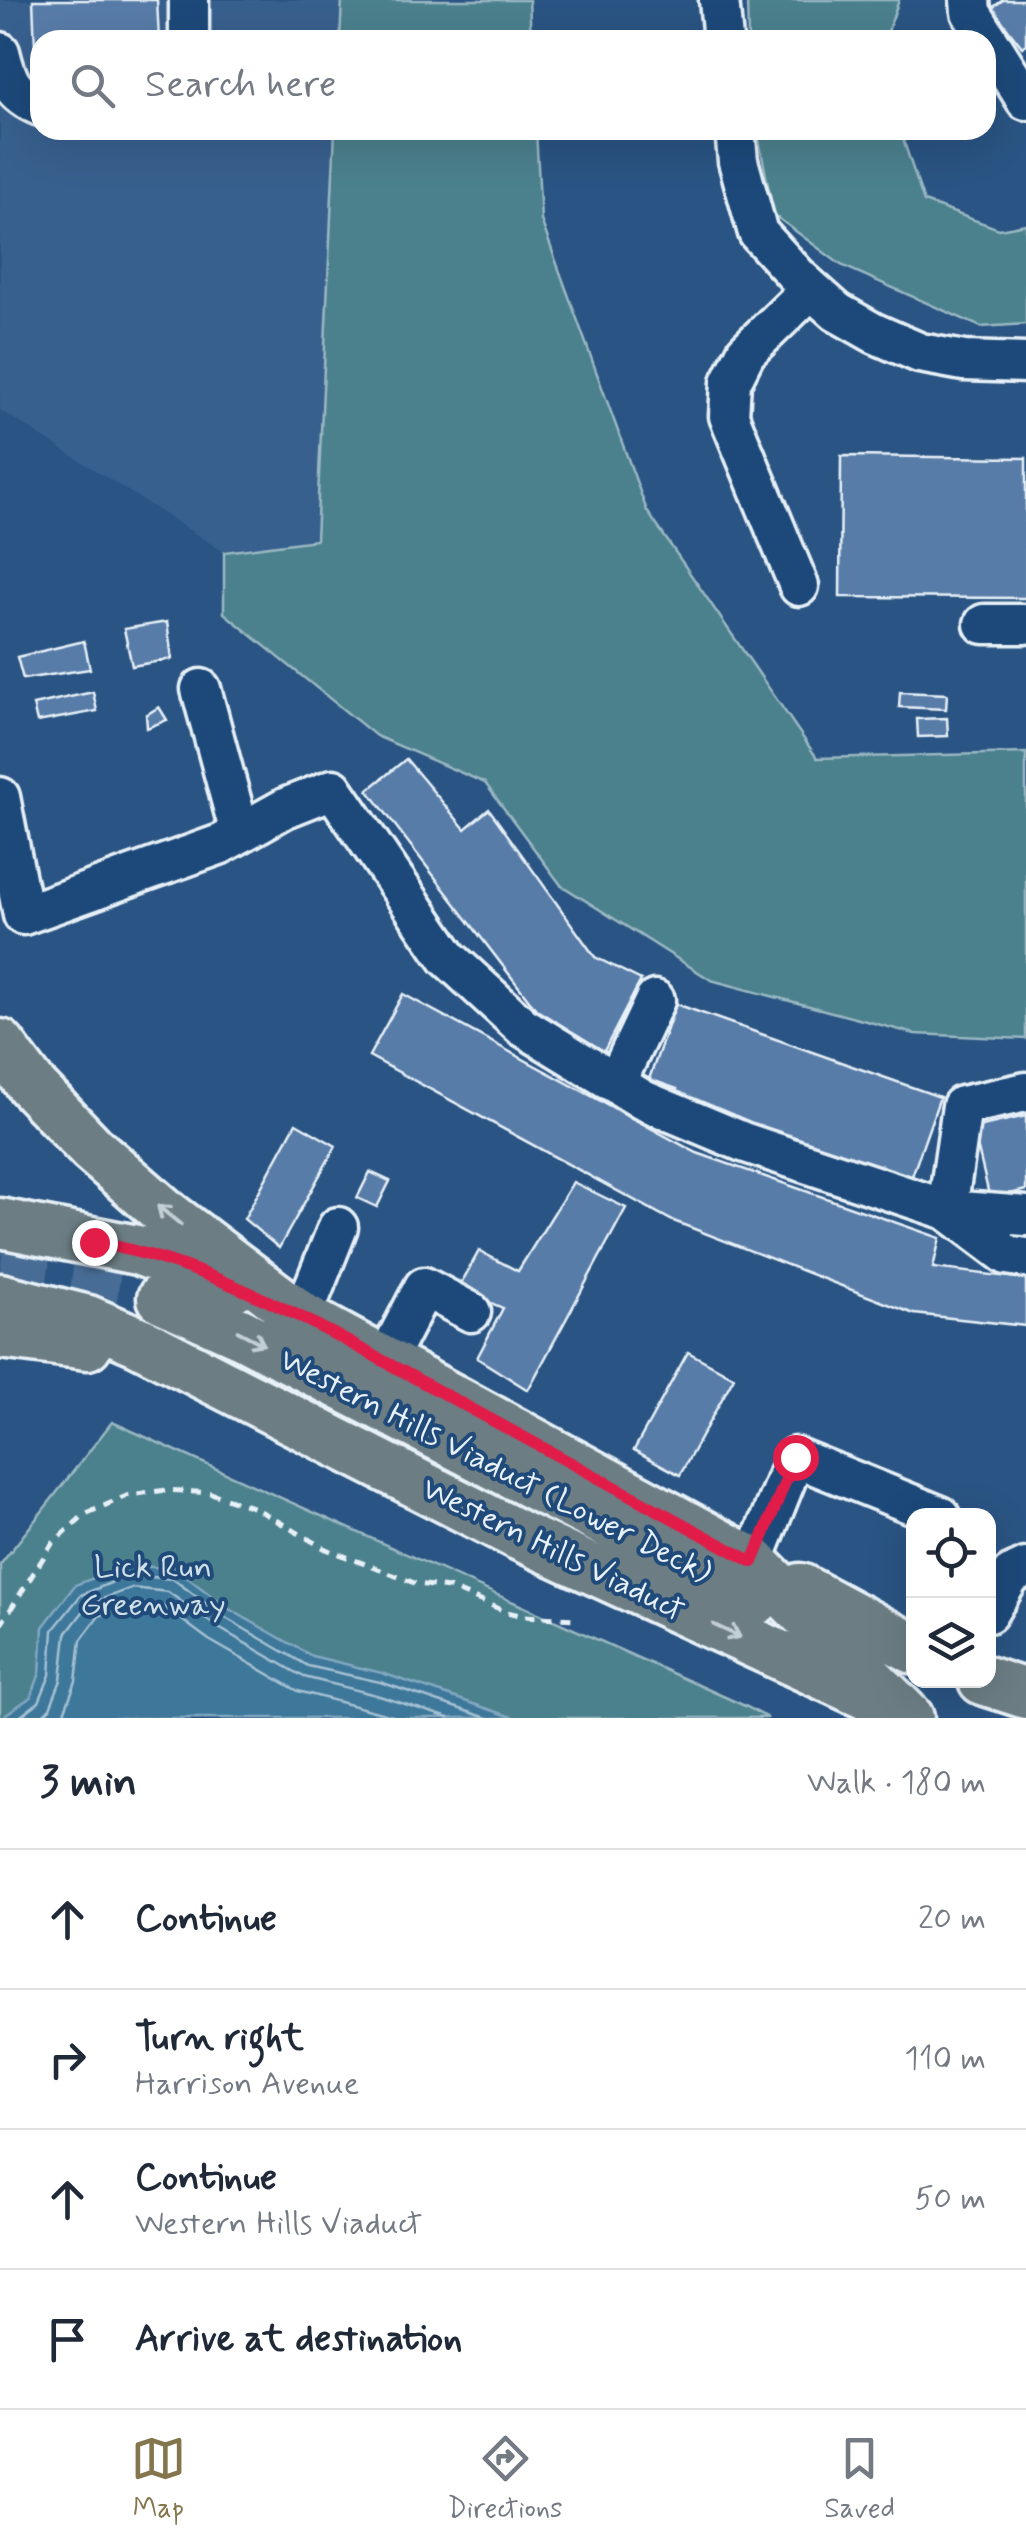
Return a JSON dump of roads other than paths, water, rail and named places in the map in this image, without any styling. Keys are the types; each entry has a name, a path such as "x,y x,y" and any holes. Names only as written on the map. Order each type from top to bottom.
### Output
{"main road":[{"path":"0,1044 31,1086 92,1149 170,1217 302,1317"},
{"path":"0,1223 115,1246 217,1277 302,1317 906,1645"},
{"path":"0,1242 115,1246"},
{"path":"0,1298 88,1320 138,1348"},
{"name":"Western Hills Viaduct (Lower Deck)","path":"162,1298 242,1334 828,1638"},
{"path":"0,1334 138,1348"},
{"name":"Western Hills Viaduct","path":"138,1348 211,1378 520,1536 906,1715"},
{"path":"753,1562 906,1715"},
{"path":"996,1684 1026,1694"}],"street":[{"path":"189,0 190,30"},
{"path":"719,0 721,30"},
{"path":"970,0 971,12 982,30"},
{"path":"0,52 7,78 22,98 30,102"},
{"path":"996,52 1026,100"},
{"path":"736,140 758,233 837,312 920,352 964,361 1026,364"},
{"path":"799,586 729,416 731,382 746,352 811,289"},
{"path":"984,624 1026,624"},
{"path":"201,689 240,833"},
{"path":"0,797 23,915 221,844 284,808 334,789 448,958 522,1026 643,1100 743,1142 947,1210 1026,1216"},
{"path":"616,1083 656,1000"},
{"path":"947,1210 962,1106 1026,1092"},
{"path":"947,1210 1007,1255 1026,1258"},
{"path":"302,1317 338,1227"},
{"path":"385,1362 424,1287 471,1312"},
{"path":"753,1562 795,1457 921,1508"},
{"path":"996,1600 1011,1576 1026,1568"}],"water":[{"path":"128,1565 176,1569 229,1609 312,1656 382,1673 515,1718 6,1718 6,1714 31,1697 40,1673 43,1627 75,1585"}],"tunnel":[{"path":"0,1270 121,1287 162,1298"}],"park label":[{"name":"Lick Run Greenway","path":"153,1584"}]}
